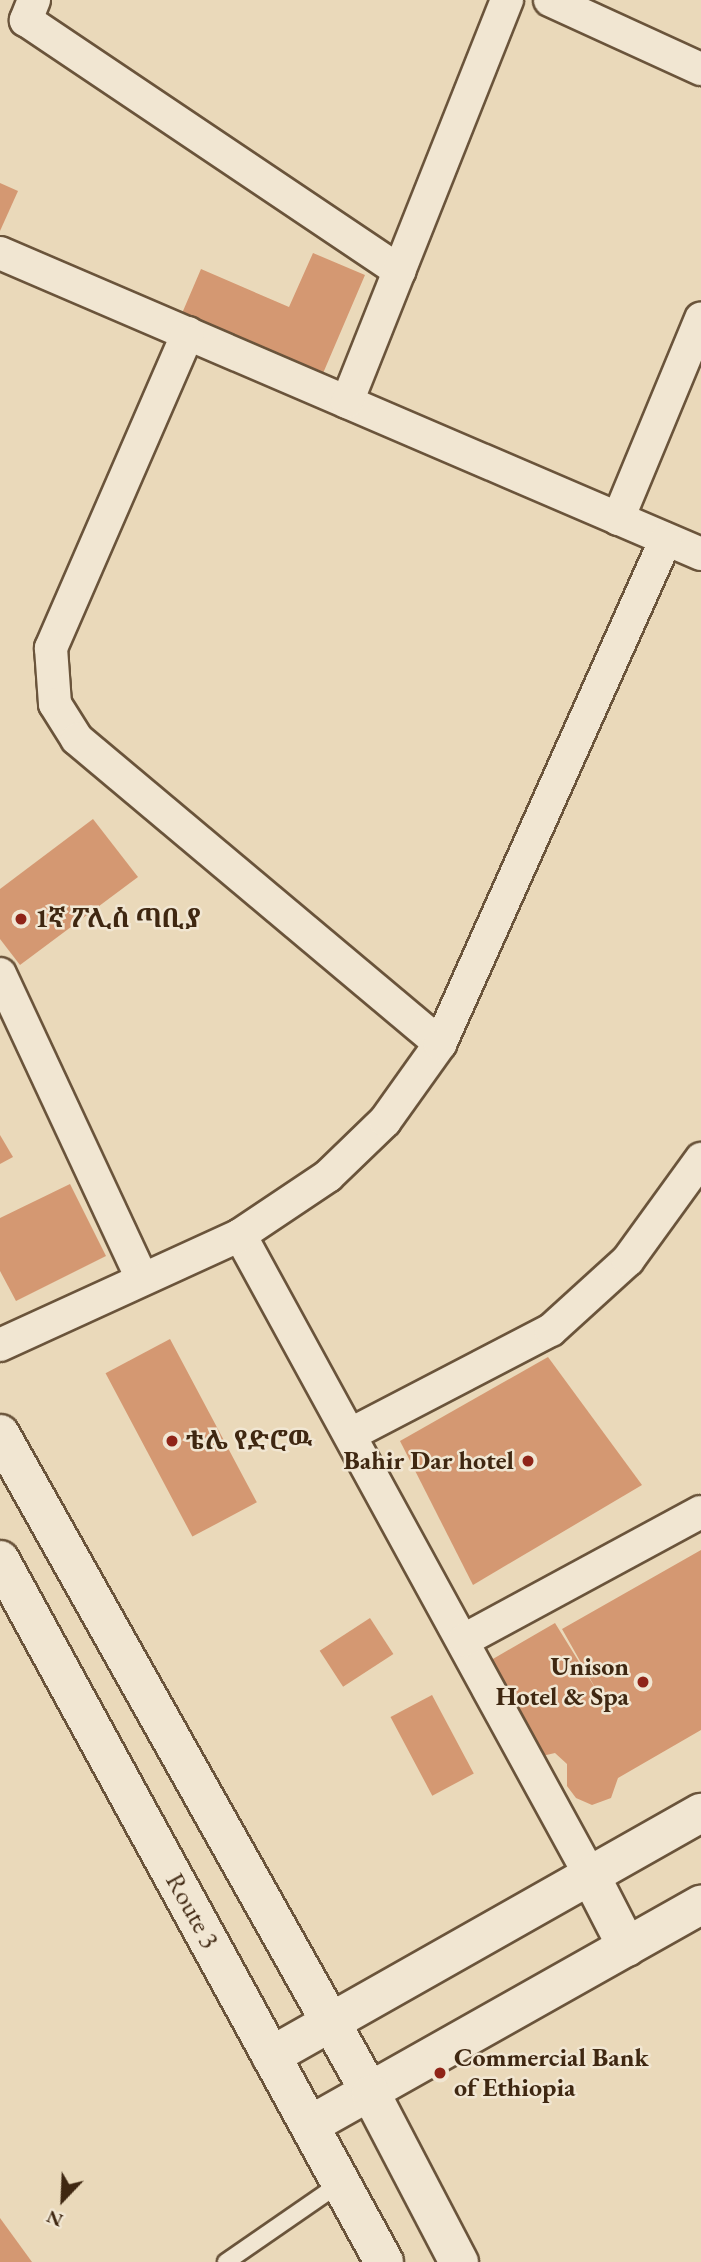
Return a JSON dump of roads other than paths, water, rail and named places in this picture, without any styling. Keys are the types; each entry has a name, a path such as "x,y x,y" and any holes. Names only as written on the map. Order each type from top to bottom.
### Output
{"main road":[{"path":"0,1434 330,2026 371,2094 458,2262"},
{"name":"Route 3","path":"0,1560 384,2262"},
{"path":"271,2056 330,2026 701,1813"},
{"path":"590,1875 627,1947"},
{"path":"310,2125 371,2094 701,1905"}],"street":[{"path":"34,0 26,20 399,271"},
{"path":"347,402 507,0"},
{"path":"550,0 701,69"},
{"path":"0,253 701,554"},
{"path":"618,519 701,319"},
{"path":"188,333 51,648 55,704 77,739 440,1044"},
{"path":"0,1345 141,1277 240,1235 328,1175 385,1121 440,1044 666,539"},
{"path":"0,974 141,1277"},
{"path":"351,1434 551,1330 628,1260 701,1158"},
{"path":"240,1235 464,1640 590,1875"},
{"path":"464,1640 701,1512"}],"lane":[{"path":"226,2262 342,2182"}],"place":[{"name":"1ኛ ፖሊስ ጣቢያ","path":"21,919"},
{"name":"ቴሌ የድሮዉ","path":"172,1441"},
{"name":"Bahir Dar hotel","path":"528,1461"},
{"name":"Unison Hotel & Spa","path":"643,1682"},
{"name":"Commercial Bank of Ethiopia","path":"440,2073"}]}
